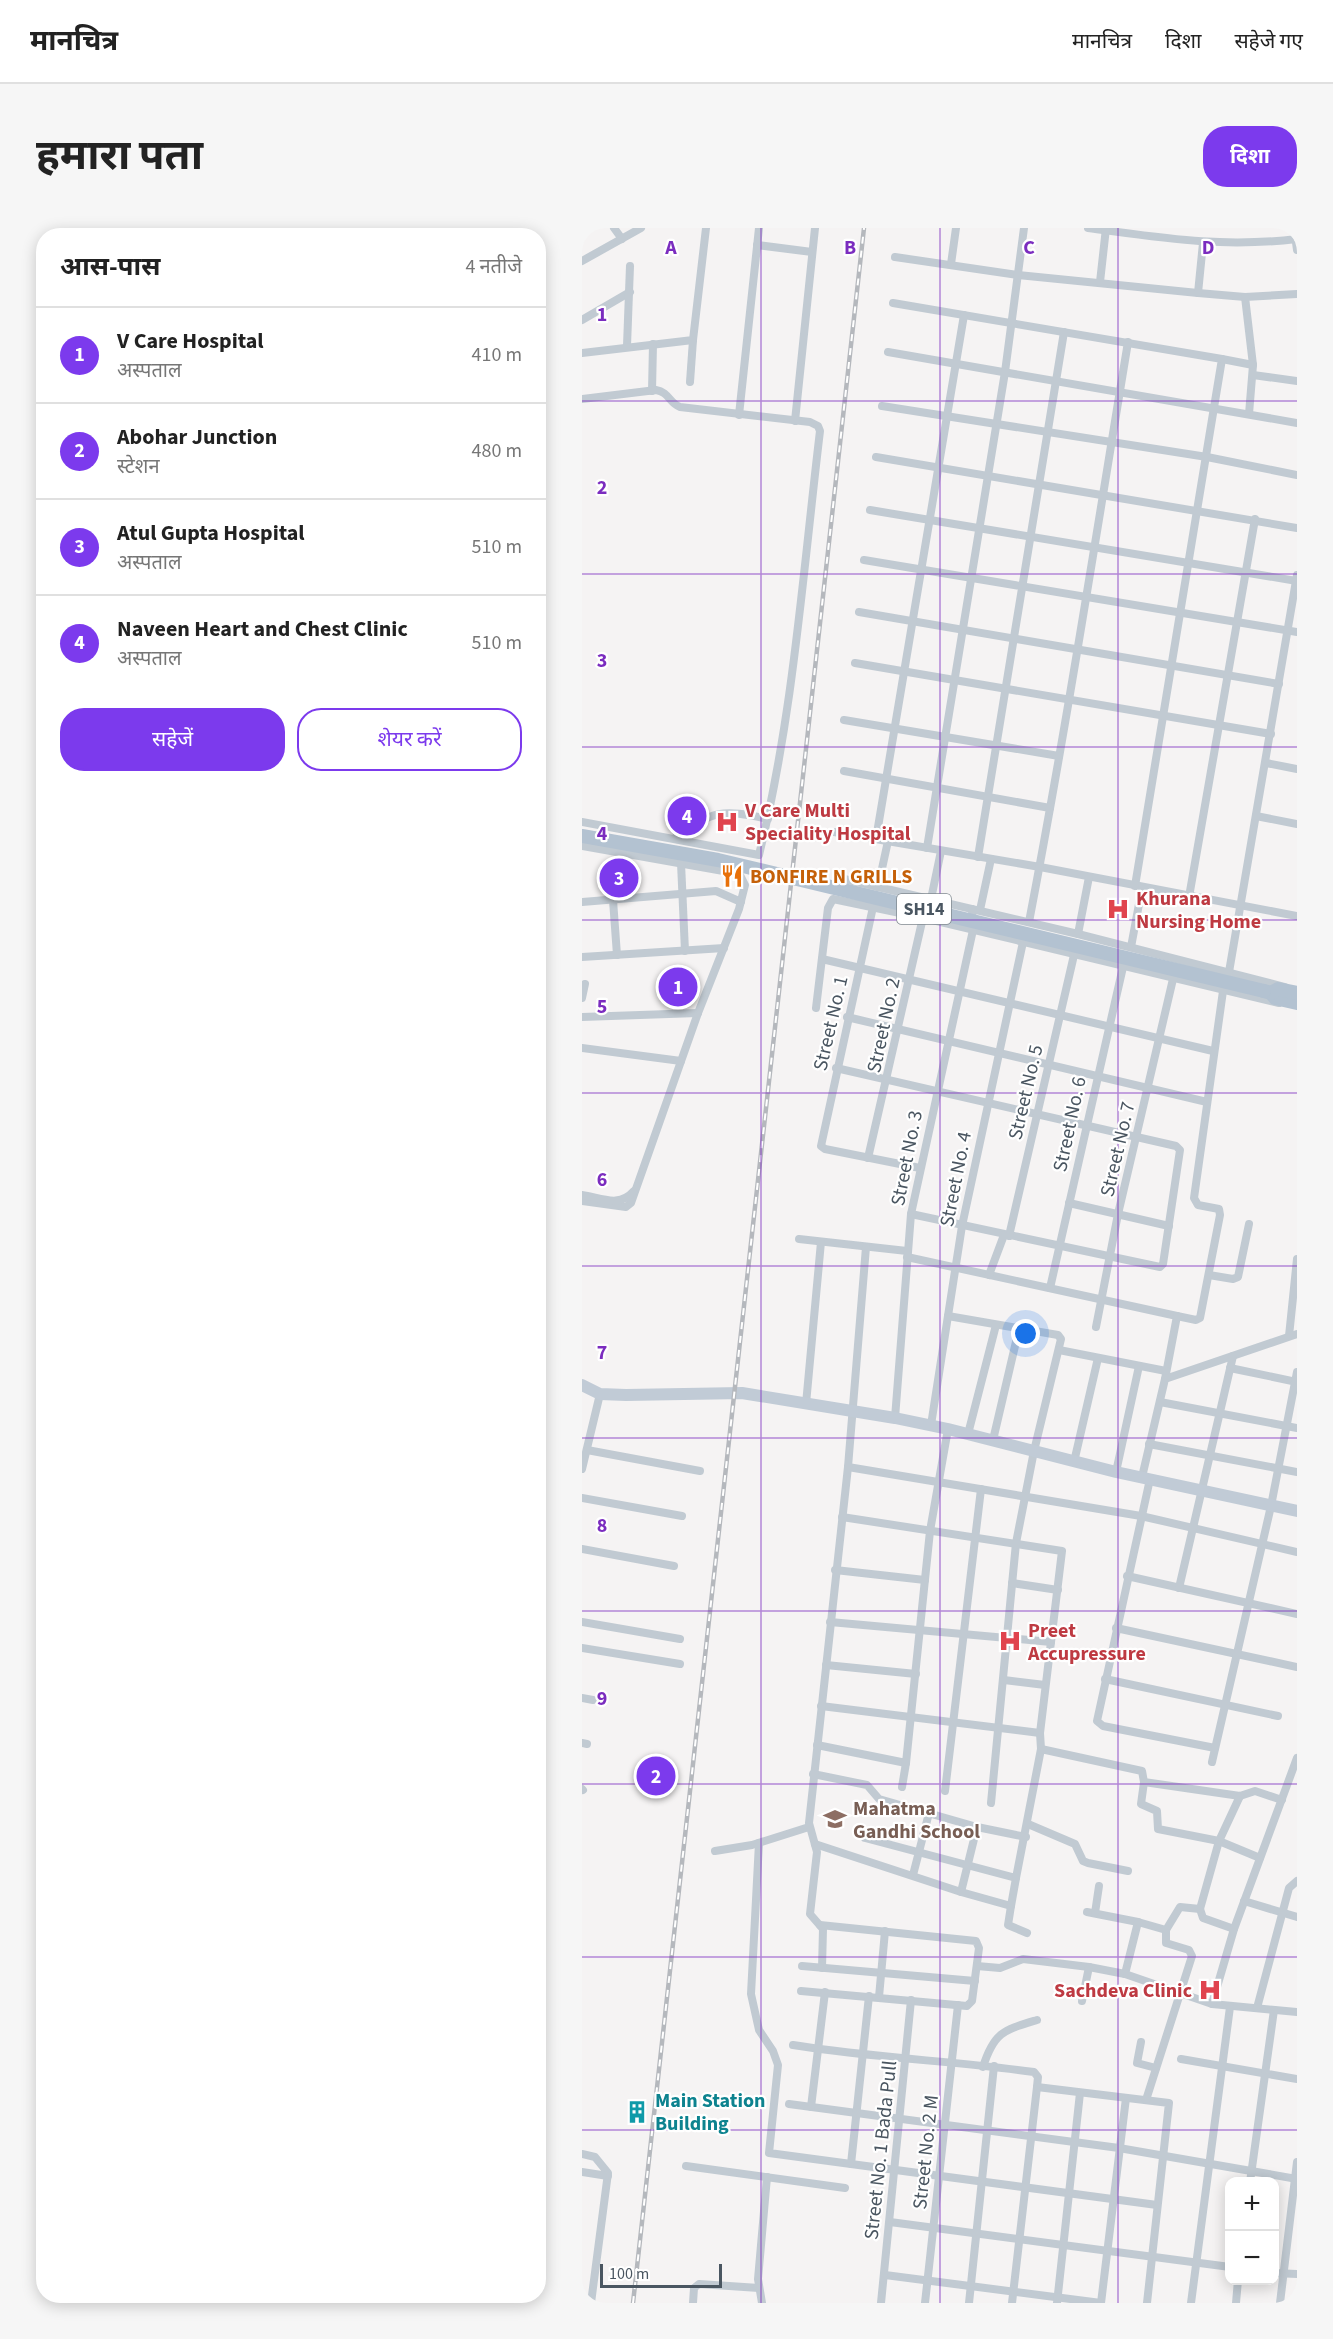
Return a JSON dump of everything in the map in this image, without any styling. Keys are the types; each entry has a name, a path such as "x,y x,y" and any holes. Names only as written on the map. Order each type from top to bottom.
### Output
{"main road":[{"name":"SH14","path":"582,836 718,860 1267,992 1278,989 1294,998"},
{"path":"588,1390 742,1393 895,1418 948,1429 1116,1472 1297,1511"}],"street":[{"path":"614,228 622,238"},
{"path":"582,261 641,228"},
{"path":"690,382 706,228"},
{"path":"739,415 759,228"},
{"path":"795,421 815,228"},
{"path":"951,264 956,228"},
{"path":"927,848 1005,372 1024,228"},
{"path":"1088,228 1203,243 1253,244 1297,239"},
{"path":"1294,228 1297,250"},
{"path":"1100,282 1106,229"},
{"path":"1198,293 1203,243"},
{"path":"757,246 812,252"},
{"path":"895,257 1018,275 1198,293 1245,297 1297,294"},
{"path":"627,346 630,266"},
{"path":"582,320 630,292"},
{"path":"1245,297 1253,365 1249,414"},
{"path":"893,303 1253,365"},
{"path":"876,839 945,415 964,315"},
{"path":"978,857 1064,332"},
{"path":"582,353 693,340"},
{"path":"1029,922 1079,648 1101,493 1128,342"},
{"path":"652,391 653,344"},
{"path":"888,352 1297,423"},
{"path":"1131,947 1164,716 1221,359"},
{"path":"1253,375 1297,381"},
{"path":"582,399 652,391 665,393 674,405 680,407 814,424 820,431 789,690 768,819 759,855 744,879 741,902 698,1013 631,1203 626,1207 582,1201"},
{"path":"882,406 1111,441 1297,475"},
{"path":"876,456 1198,509 1297,528"},
{"path":"870,510 1297,579 1229,972"},
{"path":"1189,897 1255,519"},
{"path":"864,560 1297,632"},
{"path":"859,612 1279,684"},
{"path":"855,663 1271,734"},
{"path":"844,720 1059,756"},
{"path":"1266,762 1297,769"},
{"path":"844,771 1050,808"},
{"path":"675,838 715,813 738,812 768,819"},
{"path":"1256,816 1297,824"},
{"path":"582,822 759,855"},
{"path":"834,832 1040,867 1297,916"},
{"path":"878,887 888,841"},
{"path":"582,846 729,872 744,879"},
{"name":"Street No. 2","path":"868,1158 941,851"},
{"name":"Street No. 3","path":"895,1418 911,1214 976,909 991,859"},
{"path":"681,863 685,951"},
{"path":"1078,934 1089,877"},
{"path":"840,878 976,909 1278,984 1294,998"},
{"path":"582,902 716,891 741,902"},
{"path":"613,900 617,955"},
{"path":"816,1008 830,900 924,918 1275,1003 1294,998"},
{"name":"Street No. 1","path":"868,1158 821,1146 836,1068 873,907"},
{"name":"Street No. 4","path":"931,1425 962,1226 1023,942"},
{"path":"582,957 724,948"},
{"name":"Street No. 5","path":"989,1275 1006,1236 1074,955"},
{"path":"822,959 1213,1051"},
{"name":"Street No. 6","path":"1050,1288 1123,967"},
{"name":"Street No. 7","path":"1096,1327 1118,1214 1173,979"},
{"path":"582,998 585,984"},
{"path":"799,1239 907,1254 955,1268 1196,1320 1200,1318 1220,1210 1198,1205 1194,1198 1223,991"},
{"path":"582,1017 698,1013"},
{"path":"848,1017 1206,1102"},
{"path":"582,1048 681,1061"},
{"path":"836,1068 1180,1148 1162,1266 1006,1236 911,1214"},
{"path":"868,1158 920,1168"},
{"path":"582,1195 619,1201 627,1198 634,1190"},
{"path":"1069,1203 1169,1226"},
{"path":"1209,1275 1233,1279 1238,1277 1249,1224"},
{"path":"806,1404 821,1242"},
{"path":"822,1968 824,1934 820,1925 810,1914 817,1856 809,1827 835,1570 848,1467 866,1247"},
{"path":"1059,1350 1139,1366 1166,1375 1233,1356 1293,1335 1297,1261"},
{"path":"948,1316 1058,1335 1061,1339 1024,1495 1012,1583 991,1803"},
{"path":"1177,1316 1166,1375 1149,1444 1141,1516 1098,1716 1099,1725 1215,1748"},
{"path":"968,1434 996,1325"},
{"path":"993,1440 1018,1329"},
{"path":"1179,1588 1208,1455 1233,1356"},
{"path":"1074,1462 1098,1358"},
{"path":"1116,1472 1139,1366"},
{"path":"1230,1368 1296,1382"},
{"path":"1212,1762 1271,1506 1297,1372"},
{"path":"582,1468 587,1450 588,1390"},
{"path":"1160,1401 1297,1428"},
{"path":"902,1787 930,1532 948,1429"},
{"path":"1149,1444 1297,1472"},
{"path":"587,1450 700,1472"},
{"path":"848,1467 1141,1516 1297,1552"},
{"path":"945,1791 981,1489"},
{"path":"582,1498 682,1516"},
{"path":"842,1517 1062,1551 1045,1685 1040,1733 1041,1749 1008,1925 1027,1933"},
{"path":"582,1549 674,1566"},
{"path":"835,1570 925,1580"},
{"path":"1127,1576 1297,1614"},
{"path":"1012,1583 1058,1590"},
{"path":"582,1622 680,1639"},
{"path":"830,1622 920,1628 1051,1642"},
{"path":"1116,1628 1297,1666"},
{"path":"582,1648 680,1664"},
{"path":"826,1665 916,1674"},
{"path":"1105,1679 1278,1716"},
{"path":"1004,1680 1045,1685"},
{"path":"582,1698 593,1700"},
{"path":"821,1706 1040,1733"},
{"path":"817,1744 906,1762"},
{"path":"1041,1749 1142,1771 1144,1782 1141,1804 1157,1811 1158,1829 1219,1840 1260,1858"},
{"path":"1212,2004 1244,1900 1297,1758"},
{"path":"813,1774 867,1785 879,1799 977,1827 1026,1837"},
{"path":"1144,1782 1240,1796 1255,1791 1282,1800"},
{"path":"1234,1929 1205,1919 1200,1909 1219,1840 1240,1796"},
{"path":"913,1875 929,1813"},
{"path":"1028,1824 1076,1844 1083,1861 1128,1871"},
{"path":"715,1851 759,1843 809,1827"},
{"path":"961,1892 977,1827"},
{"path":"866,1838 918,1854 1016,1878"},
{"path":"759,1843 751,1994 759,2030 778,2065 769,2153 1157,2205"},
{"path":"815,1844 1011,1906"},
{"path":"1257,2008 1284,1915 1289,1888 1297,1881"},
{"path":"1099,1886 1091,1913 1166,1930"},
{"path":"1244,1900 1284,1915 1297,1917"},
{"path":"1146,2100 1192,1956 1188,1950 1166,1943 1166,1930 1180,1907 1200,1909"},
{"path":"1125,1974 1138,1922"},
{"path":"801,1991 958,2005 971,2004 979,1948 976,1941 820,1925"},
{"path":"879,1997 885,1931"},
{"path":"977,1966 1000,1968 1023,1959 1089,1967 1125,1974 1212,2004 1297,2012"},
{"path":"802,1966 975,1980"},
{"path":"1082,2001 1089,1967"},
{"path":"811,2107 825,1992"},
{"path":"851,2164 869,1996"},
{"name":"Street No. 1 Bada Pull","path":"881,2303 896,2170 911,2000"},
{"name":"Street No. 2 M","path":"925,2303 958,2005"},
{"path":"1191,2303 1207,2163 1230,2007"},
{"path":"789,2104 1119,2148 1207,2163 1251,2177 1274,2010"},
{"path":"983,2067 989,2048 998,2035 1011,2028 1037,2020"},
{"path":"1141,2042 1137,2063 1156,2068"},
{"path":"794,2045 906,2060 994,2067 1037,2074 1012,2303"},
{"path":"1181,2059 1297,2079"},
{"path":"969,2303 994,2067"},
{"path":"1037,2086 1166,2102 1170,2105 1162,2156 1147,2303"},
{"path":"1058,2300 1080,2093"},
{"path":"885,2275 970,2285 1058,2300 1101,2303 1126,2098"},
{"path":"582,2154 595,2157 603,2162 608,2176 591,2303"},
{"path":"1280,2303 1279,2273 1297,2162"},
{"path":"686,2166 845,2187"},
{"path":"582,2172 608,2176"},
{"path":"762,2303 759,2288 767,2177"},
{"path":"1279,2178 1296,2179"},
{"path":"890,2222 976,2232 1107,2253 1225,2266"},
{"path":"1279,2273 1297,2274"},
{"path":"693,2303 694,2288 699,2284 759,2288"},
{"path":"1236,2303 1238,2285"}],"railway":[{"path":"633,2303 864,228"}],"place":[{"name":"Naveen Heart and Chest Clinic","path":"687,816"},
{"name":"V Care Multi Speciality Hospital","path":"727,822"},
{"name":"BONFIRE N GRILLS","path":"732,876"},
{"name":"Atul Gupta Hospital","path":"619,878"},
{"name":"Khurana Nursing Home","path":"1118,909"},
{"name":"V Care Hospital","path":"678,987"},
{"name":"Preet Accupressure","path":"1010,1641"},
{"name":"Abohar Junction","path":"656,1776"},
{"name":"Mahatma Gandhi School","path":"835,1819"},
{"name":"Sachdeva Clinic","path":"1210,1990"},
{"name":"Main Station Building","path":"637,2112"}]}
